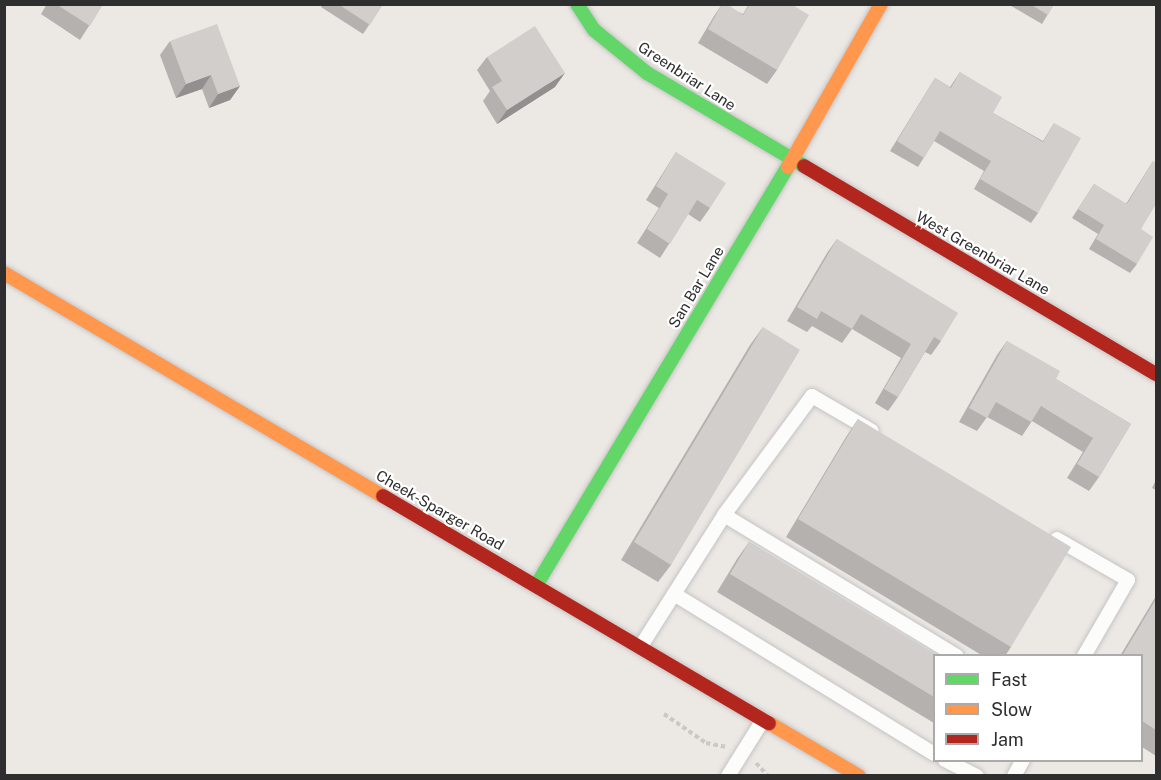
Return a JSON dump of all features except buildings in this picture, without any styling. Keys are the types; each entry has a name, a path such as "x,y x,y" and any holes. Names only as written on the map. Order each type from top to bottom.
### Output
{"street":[{"name":"Greenbriar Lane","path":"577,4 594,30 647,73 792,161"},
{"name":"San Bar Lane","path":"537,584 792,161 881,4"},
{"name":"West Greenbriar Lane","path":"792,161 1156,374"},
{"name":"Cheek-Sparger Road","path":"4,273 537,584 859,776"}],"lane":[{"path":"641,646 724,515 812,396 886,440"},
{"path":"724,515 954,654"},
{"path":"1044,532 1128,580 1085,654"},
{"path":"674,594 933,753"},
{"path":"728,776 764,718"},
{"path":"949,762 977,776"},
{"path":"1014,776 1022,762"}],"path":[{"path":"664,714 706,744 722,745 753,760 768,776"}],"traffic: fast":[{"path":"577,4 594,30 647,73 804,166"},
{"path":"537,584 788,167"}],"traffic: slow":[{"path":"788,167 881,4"},
{"path":"4,273 383,496"},
{"path":"769,723 859,776"}],"traffic: jam":[{"path":"804,166 1156,374"},
{"path":"383,496 769,723"}]}
